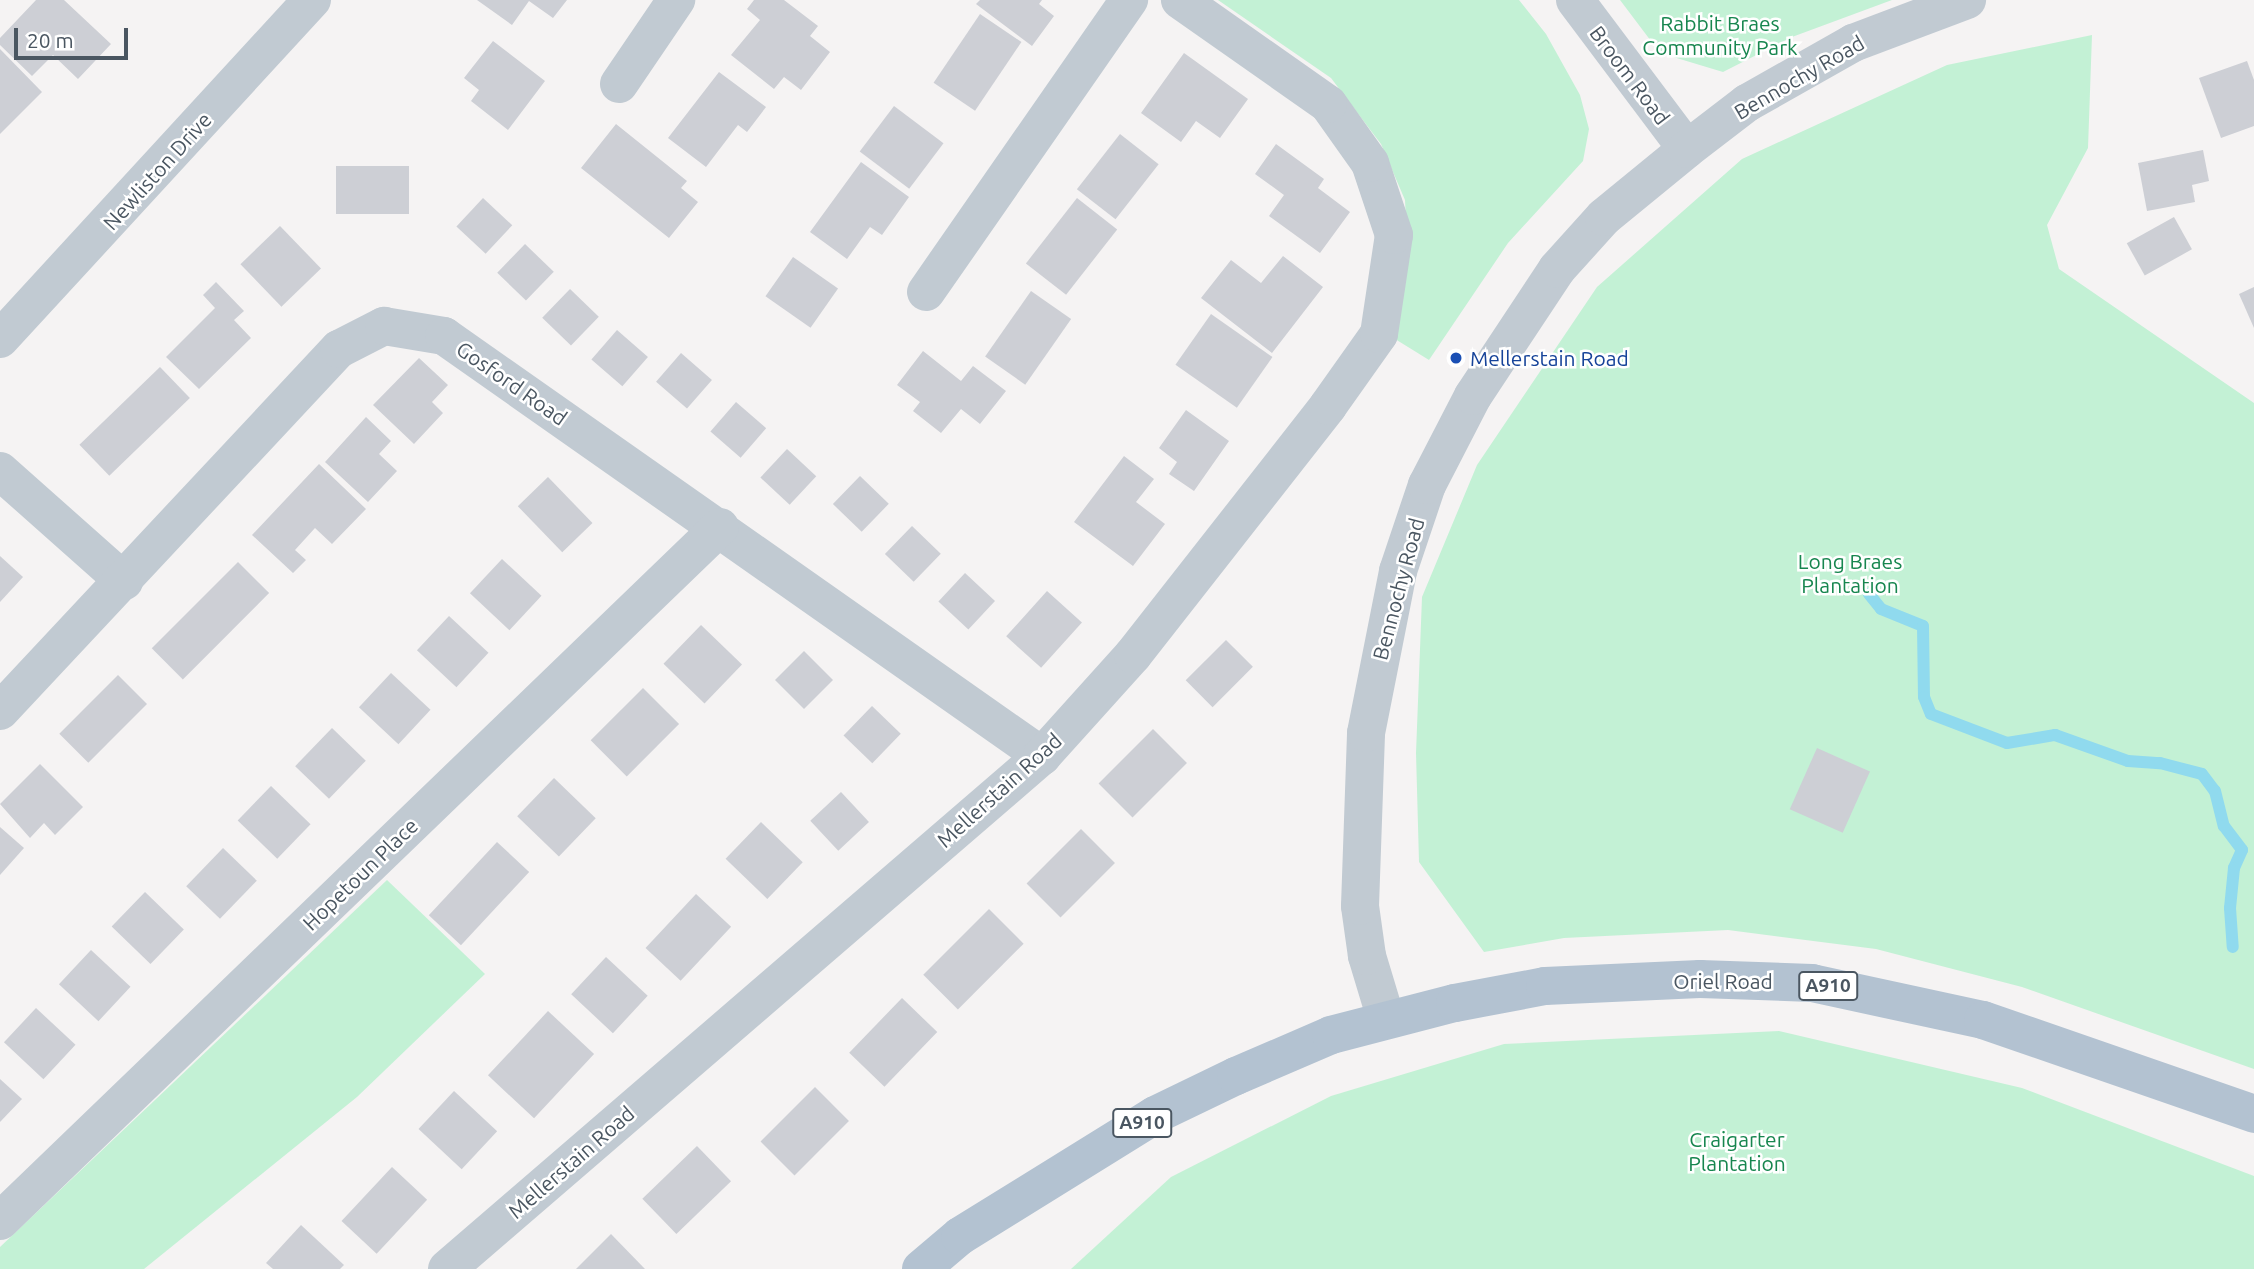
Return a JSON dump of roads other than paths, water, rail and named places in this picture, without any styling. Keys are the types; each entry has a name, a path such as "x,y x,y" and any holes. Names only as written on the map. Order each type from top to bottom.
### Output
{"main road":[{"name":"Oriel Road","path":"1386,1019 1545,986 1700,979 1812,983 1983,1020 2254,1114"},
{"name":"A910","path":"921,1269 960,1237 1155,1115 1331,1035 1386,1019"}],"street":[{"name":"Newliston Drive","path":"0,339 312,0"},
{"path":"619,83 677,0"},
{"path":"926,292 1129,0"},
{"name":"Mellerstain Road","path":"447,1269 1042,756 1133,655 1328,407 1379,334 1394,235 1370,163 1328,104 1180,0"},
{"name":"Broom Road","path":"1575,0 1687,149"},
{"name":"Bennochy Road","path":"1386,1019 1367,956 1360,906 1366,733 1398,570 1427,485 1473,396 1557,270 1604,217 1687,149 1747,103 1853,43 1967,0"},
{"name":"Gosford Road","path":"0,711 339,349 384,326 444,336 720,527 1042,756"},
{"path":"0,471 124,581"},
{"name":"Hopetoun Place","path":"0,1221 720,527"}],"waterway":[{"path":"1869,594 1881,609 1923,626 1924,697 1931,714 2007,743 2055,735 2128,761 2160,763 2202,774 2215,791 2224,826 2242,850 2234,868 2230,908 2233,947"}],"place":[{"name":"Mellerstain Road","path":"1456,358"}],"park label":[{"name":"Rabbit Braes Community Park","path":"1720,35"},
{"name":"Long Braes Plantation","path":"1850,573"},
{"name":"Craigarter Plantation","path":"1737,1151"}]}
